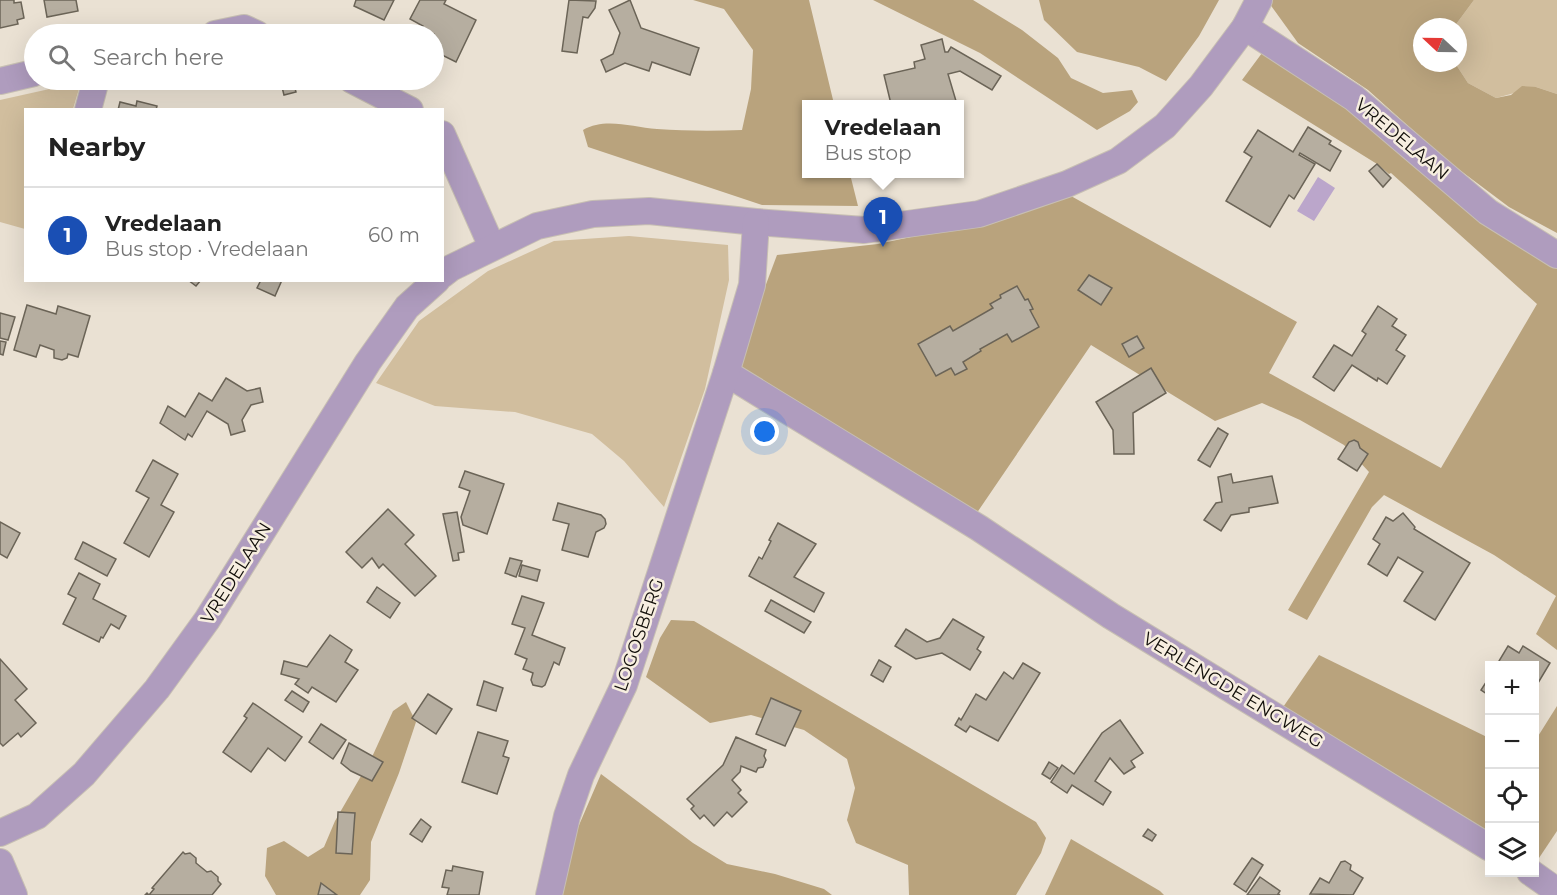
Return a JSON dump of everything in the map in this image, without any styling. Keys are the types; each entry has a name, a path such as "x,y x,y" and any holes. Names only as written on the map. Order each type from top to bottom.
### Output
{"street":[{"path":"444,273 537,226 593,214 649,212 864,230 979,214 1067,184 1118,161 1165,126 1201,86 1245,27 1259,0"},
{"name":"VREDELAAN","path":"1245,27 1354,98 1488,212 1557,255"},
{"path":"0,81 24,75"},
{"path":"89,108 93,90"},
{"path":"371,90 406,108"},
{"path":"444,139 492,247"},
{"name":"LOGOSBERG","path":"549,895 567,816 581,775 624,685 726,373 752,285 756,222"},
{"name":"VREDELAAN","path":"0,833 37,816 84,774 157,689 207,620 368,362 407,308 435,282"},
{"name":"VERLENGDE ENGWEG","path":"726,373 979,528 1111,616 1485,845"},
{"path":"0,862 14,895"},
{"path":"1536,877 1557,891"}],"shaded area":[{"path":"693,0 809,0 833,100 802,100 802,178 851,178 858,206 762,205 588,147 583,130 609,123 657,129 742,130 751,89 753,50 724,9"},
{"path":"873,0 973,0 1022,30 1058,58 1071,78 1103,93 1132,90 1138,102 1130,111 1097,130 980,53"},
{"path":"1039,0 1219,0 1199,36 1166,81 1139,67 1077,52 1044,20"},
{"path":"1267,0 1474,0 1461,18 1413,18 1413,72 1461,72 1468,83 1496,98 1511,95 1522,86 1536,87 1557,94 1557,233 1509,207 1445,159 1368,90 1298,43"},
{"path":"1474,0 1557,0 1557,94 1536,87 1496,98 1468,83 1461,72 1467,72 1467,18 1461,18"},
{"path":"1265,49 1557,262 1557,650 1536,634 1556,596 1494,555 1384,495 1372,507 1307,620 1288,610 1369,472 1344,445 1300,420 1262,403 1215,421 1091,345 970,523 731,378 777,255 878,244 953,228 1062,191 1297,322 1269,373 1441,468 1537,304 1391,173 1389,174 1377,164 1242,80"},
{"path":"45,90 79,90 73,108 24,108 24,229 0,222 0,100"},
{"path":"1318,177 1335,188 1314,221 1297,211"},
{"path":"629,236 728,245 729,280 705,389 664,507 624,461 592,434 515,412 435,406 376,383 419,321 488,271 554,241"},
{"path":"671,620 694,621 1036,822 1046,838 1041,853 1016,895 909,895 908,865 856,843 847,820 855,788 847,759 804,730 751,715 710,723 646,677 660,638"},
{"path":"1319,655 1485,736 1485,839 1279,713"},
{"path":"406,702 416,722 399,773 371,842 370,880 360,895 276,895 265,876 267,848 284,841 308,857 324,847 335,821 372,757 393,711"},
{"path":"1557,706 1557,831 1539,858 1539,769 1539,735"},
{"path":"601,774 693,843 727,864 775,874 824,889 832,895 551,895"},
{"path":"1071,839 1160,891 1164,895 1045,895"}],"building":[{"path":"0,0 21,2 24,18 17,20 18,24 0,28"},
{"path":"44,0 76,0 78,11 47,17"},
{"path":"356,0 394,0 384,20 354,6"},
{"path":"420,0 446,0 444,4 476,20 456,62 444,56 444,24 419,24 410,19"},
{"path":"569,0 596,1 595,8 588,18 583,17 577,53 562,51"},
{"path":"630,0 641,28 699,48 690,75 652,62 649,71 625,63 606,72 601,60 613,54 620,33 609,10"},
{"path":"942,39 945,52 948,52 951,47 1001,76 992,90 960,71 948,74 956,100 890,100 884,75 915,68 914,62 925,59 921,45"},
{"path":"283,90 295,90 296,92 284,95"},
{"path":"137,101 157,106 156,108 118,108 120,102 136,106"},
{"path":"1308,127 1331,141 1329,144 1341,151 1330,171 1300,153 1299,155 1315,164 1294,199 1289,195 1270,227 1226,201 1252,157 1244,152 1258,130 1293,152"},
{"path":"1377,164 1391,178 1383,187 1369,171"},
{"path":"1089,275 1112,288 1101,305 1078,290"},
{"path":"260,282 281,282 275,296 257,288"},
{"path":"1017,286 1025,300 1028,299 1033,309 1030,310 1039,327 1012,342 1007,334 980,349 981,351 963,362 967,369 955,375 951,368 936,376 918,344 950,326 953,331 993,308 990,304 1001,298 1000,295"},
{"path":"27,305 56,314 58,306 90,316 78,357 68,354 67,358 62,360 54,358 54,350 40,345 36,357 14,350"},
{"path":"1378,306 1397,319 1392,326 1406,335 1396,350 1405,356 1387,384 1378,378 1377,381 1352,365 1334,391 1313,377 1334,345 1352,356 1366,334 1362,331"},
{"path":"0,313 15,317 8,340 0,338"},
{"path":"1137,336 1144,348 1129,357 1122,344"},
{"path":"0,341 6,342 3,355 0,354"},
{"path":"1151,368 1166,393 1133,413 1134,454 1114,454 1113,430 1096,402"},
{"path":"226,378 247,391 260,388 263,402 251,405 242,420 245,431 231,435 228,424 207,411 192,437 188,434 185,440 160,423 168,406 185,417 199,393 212,401"},
{"path":"1218,428 1228,434 1210,467 1198,460"},
{"path":"1354,440 1368,454 1357,471 1338,459 1349,442"},
{"path":"153,460 178,474 161,505 174,512 149,557 124,543 149,498 136,491"},
{"path":"465,471 504,484 487,534 463,525 461,517 470,491 459,487"},
{"path":"1231,474 1233,483 1272,476 1278,503 1249,508 1249,512 1231,515 1221,531 1204,520 1216,503 1222,502 1218,477"},
{"path":"558,503 601,515 605,519 606,524 604,528 596,532 588,557 562,550 569,524 553,520"},
{"path":"388,509 414,535 405,544 436,576 415,596 383,564 379,568 372,558 362,568 346,552"},
{"path":"457,512 464,552 458,553 459,560 453,561 443,514"},
{"path":"1403,513 1415,527 1414,529 1470,563 1435,620 1404,601 1423,572 1398,557 1387,576 1368,564 1380,544 1373,539 1386,517 1393,521"},
{"path":"0,522 20,533 7,558 0,554"},
{"path":"778,523 816,544 794,577 824,593 814,612 749,576 759,557 762,559"},
{"path":"83,542 116,559 107,576 75,559"},
{"path":"510,558 522,561 516,577 505,573"},
{"path":"522,565 540,570 537,581 519,576"},
{"path":"79,573 100,584 93,599 126,616 119,629 111,624 99,642 63,624 76,598 68,594"},
{"path":"377,587 400,603 390,618 367,602"},
{"path":"522,596 544,603 532,635 565,648 559,665 554,662 545,685 542,687 533,685 531,680 533,673 523,669 527,659 515,654 525,628 512,624"},
{"path":"771,600 811,622 804,633 765,611"},
{"path":"953,619 984,637 977,649 981,652 970,670 942,653 916,659 895,646 906,629 927,642 940,638"},
{"path":"330,635 352,650 345,662 358,670 336,702 312,687 308,693 295,684 299,679 281,674 284,661 307,667"},
{"path":"1508,646 1519,653 1523,646 1550,663 1539,681 1539,661 1499,661"},
{"path":"0,659 27,689 15,700 36,723 21,737 18,733 3,746 0,743"},
{"path":"879,660 891,667 883,682 871,675"},
{"path":"1023,663 1040,673 998,741 970,726 966,732 955,725 959,718 961,720 976,694 986,700 1004,672 1013,679"},
{"path":"484,681 503,688 496,711 477,705"},
{"path":"292,691 309,702 303,712 285,700"},
{"path":"428,694 452,709 436,734 412,718"},
{"path":"771,698 801,711 785,746 756,734"},
{"path":"253,703 302,737 285,761 268,748 251,772 223,752 247,718 244,716"},
{"path":"1120,720 1143,753 1131,761 1135,767 1124,774 1110,758 1095,781 1111,792 1103,805 1072,785 1067,793 1051,782 1062,765 1074,774 1102,733"},
{"path":"321,724 346,740 333,759 309,742"},
{"path":"478,732 508,741 503,756 509,758 497,794 462,782"},
{"path":"736,737 766,750 764,756 766,760 763,767 758,768 756,772 741,766 740,772 732,780 741,790 738,793 747,802 732,817 727,812 714,826 704,815 700,819 691,809 694,806 687,799 723,765"},
{"path":"349,743 383,762 372,781 351,771 341,763"},
{"path":"1049,762 1058,768 1050,779 1042,774"},
{"path":"338,812 355,813 352,854 336,853"},
{"path":"421,819 431,827 422,842 410,834"},
{"path":"1148,829 1156,835 1152,841 1143,836"},
{"path":"183,852 190,853 196,858 196,863 207,872 211,871 218,877 221,884 212,895 149,895 154,889 152,888"},
{"path":"1252,858 1263,865 1246,892 1234,884"},
{"path":"1345,861 1351,865 1350,870 1363,878 1353,895 1310,894 1320,878 1329,883 1341,862"},
{"path":"453,866 483,872 479,895 447,895 449,888 442,887 446,870 452,871"},
{"path":"1260,877 1280,891 1278,894 1280,895 1247,895"},
{"path":"321,883 337,895 318,895"}],"place":[{"name":"Vredelaan","path":"883,247"}]}
